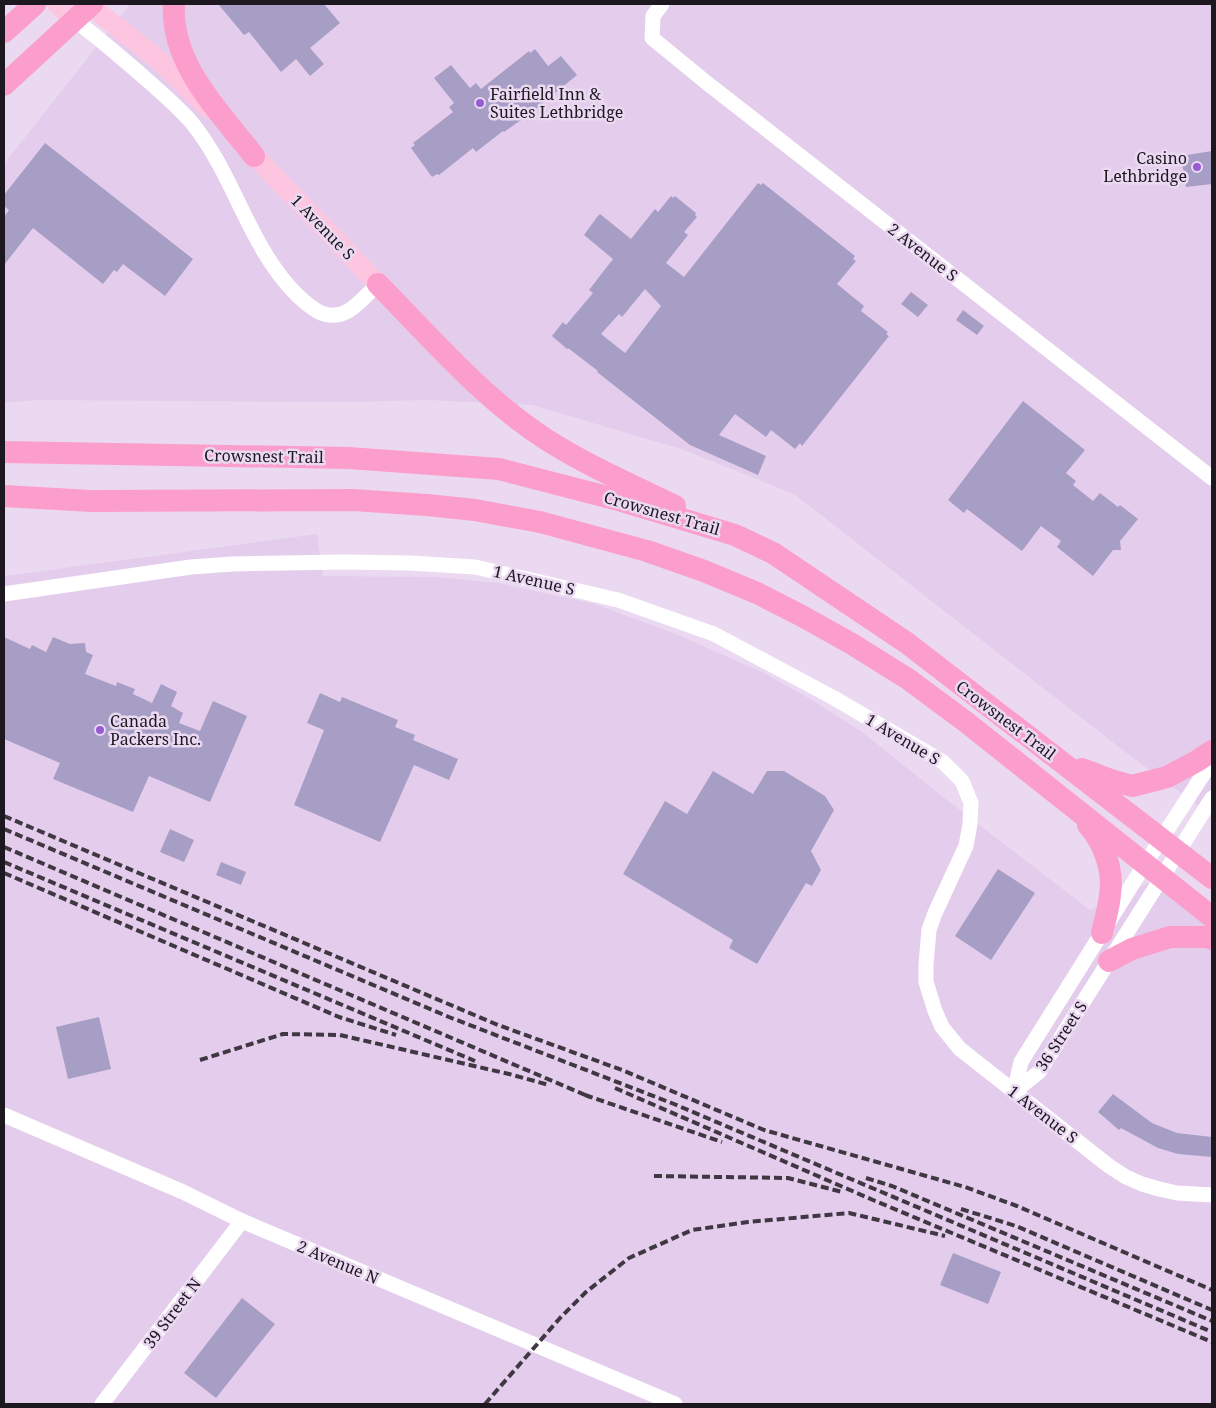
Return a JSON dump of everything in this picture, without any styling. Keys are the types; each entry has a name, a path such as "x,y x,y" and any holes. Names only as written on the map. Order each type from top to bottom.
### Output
{"highway":[{"path":"4,32 35,4"},
{"path":"4,85 92,4"},
{"path":"174,4 173,19 187,64 198,84 254,156"},
{"path":"378,284 478,385 547,440 588,464 735,535"},
{"name":"Crowsnest Trail","path":"4,452 349,458 499,469 615,499 735,535 772,553 907,643 1212,878"},
{"path":"4,456 42,453"},
{"name":"Crowsnest Trail","path":"4,496 91,501 344,500 427,505 474,510 540,522 646,551 704,570 757,593 852,644 908,679 959,717 1212,918"},
{"path":"4,508 91,501"},
{"path":"1058,759 1111,780 1132,786 1167,777 1212,751"},
{"path":"1071,806 1097,836 1109,867 1111,893 1102,933"},
{"path":"1109,961 1132,950 1170,937 1208,937 1212,939"}],"main road":[{"path":"56,4 75,20"},
{"name":"1 Avenue S","path":"92,4 102,15 160,61 378,284"}],"street":[{"name":"2 Avenue S","path":"657,10 652,38 1212,478"},
{"path":"75,20 118,54 192,123 210,148 262,249 291,288 308,305 322,313 334,316 342,315 351,310 378,284"},
{"name":"1 Avenue S","path":"4,594 191,567 233,564 342,562 475,566 618,600 714,634 834,698 943,762 962,781 971,803 966,846 935,913 927,948 926,982 942,1026 951,1038 960,1048 1014,1092 1109,1166 1142,1184 1159,1189 1177,1193 1212,1195"},
{"path":"1153,871 1170,845 1212,761"},
{"path":"1153,871 1170,845 1212,798"},
{"name":"36 Street S","path":"1014,1092 1021,1062 1102,933 1153,871"},
{"name":"36 Street S","path":"1014,1092 1040,1072 1109,961 1153,871"},
{"name":"2 Avenue N","path":"4,1115 183,1192 242,1221 675,1404"},
{"name":"39 Street N","path":"102,1404 242,1221"}],"shaded area":[{"path":"130,4 1212,4 1212,815 1133,758 794,494 681,449 532,405 428,400 351,402 36,400 4,403 4,164"},
{"path":"317,534 323,576 437,577 498,583 595,604 683,637 764,673 812,700 862,732 1090,910 1161,877 1212,918 1212,1404 4,1404 4,576"}],"building":[{"path":"218,4 324,4 340,23 310,48 324,64 310,76 296,59 281,72 249,32 244,35"},
{"path":"535,49 548,66 561,56 577,75 532,112 476,152 473,148 439,175 437,174 432,177 411,148 415,145 413,143 453,112 449,107 454,103 434,78 451,65 470,88 476,83 481,89 529,51 530,53"},
{"path":"45,143 193,259 165,296 123,264 117,272 114,270 103,284 33,228 4,265 4,217 9,210 4,206 4,195"},
{"name":"Casino Lethbridge","path":"1212,151 1212,184 1186,187 1181,156"},
{"path":"758,183 761,185 763,183 855,256 853,259 856,261 837,284 864,306 861,311 888,332 886,334 889,336 802,446 800,443 795,449 771,430 766,437 735,414 719,435 766,456 758,475 690,445 552,336 563,322 566,325 593,293 589,290 613,259 584,235 600,214 631,239 655,209 658,212 671,196 673,198 675,196 696,213 697,217 684,232 688,235 666,263 684,277","holes":["645,289 661,306 625,353 601,334 619,314 622,317"]},
{"path":"911,292 928,305 918,317 901,304"},
{"path":"963,310 984,326 977,335 956,320"},
{"path":"1023,401 1085,450 1066,473 1076,481 1073,485 1093,501 1100,493 1138,519 1120,541 1121,550 1113,550 1093,576 1057,547 1061,541 1041,526 1022,551 967,509 964,513 948,500"},
{"name":"Canada Packers Inc.","path":"4,637 30,649 32,645 46,652 53,637 70,644 85,643 86,652 93,655 85,674 116,686 117,682 135,689 133,694 152,703 161,684 177,692 171,706 183,713 179,723 200,731 213,701 247,716 210,802 149,776 133,812 53,779 60,763 4,739"},
{"path":"320,693 340,702 342,697 398,720 395,727 415,735 413,740 458,759 449,780 414,765 380,842 294,805 324,730 307,723"},
{"path":"713,771 753,794 767,771 784,771 825,796 834,810 811,851 821,870 812,886 806,883 757,964 729,948 733,940 623,874 665,801 687,814"},
{"path":"170,829 194,840 184,862 160,852"},
{"path":"221,862 246,872 241,885 216,875"},
{"path":"998,869 1035,893 991,960 955,936"},
{"path":"99,1017 111,1069 68,1079 56,1027"},
{"path":"1113,1094 1152,1123 1177,1133 1212,1137 1212,1157 1178,1154 1158,1148 1121,1128 1119,1130 1098,1112"},
{"path":"953,1253 1001,1272 988,1304 940,1285"},
{"path":"242,1298 275,1324 216,1398 184,1373"}],"railway":[{"path":"4,816 498,1025 622,1070 764,1130 965,1187 1017,1206 1212,1290"},
{"path":"4,829 449,1017 674,1104 1212,1332"},
{"path":"4,847 590,1097"},
{"path":"4,862 475,1061"},
{"path":"4,873 339,1017 396,1035"},
{"path":"200,1060 283,1034 340,1035 549,1085"},
{"path":"615,1088 873,1200 1212,1342"},
{"path":"585,1095 722,1142"},
{"path":"654,1176 788,1178 842,1192"},
{"path":"866,1178 892,1186 1212,1321"},
{"path":"961,1209 1016,1226 1212,1310"},
{"path":"485,1404 560,1318 586,1292 629,1258 692,1230 748,1222 849,1213 945,1236"}],"place":[{"name":"Fairfield Inn & Suites Lethbridge","path":"480,103"},
{"name":"Casino Lethbridge","path":"1197,167"},
{"name":"Canada Packers Inc.","path":"100,730"}]}
